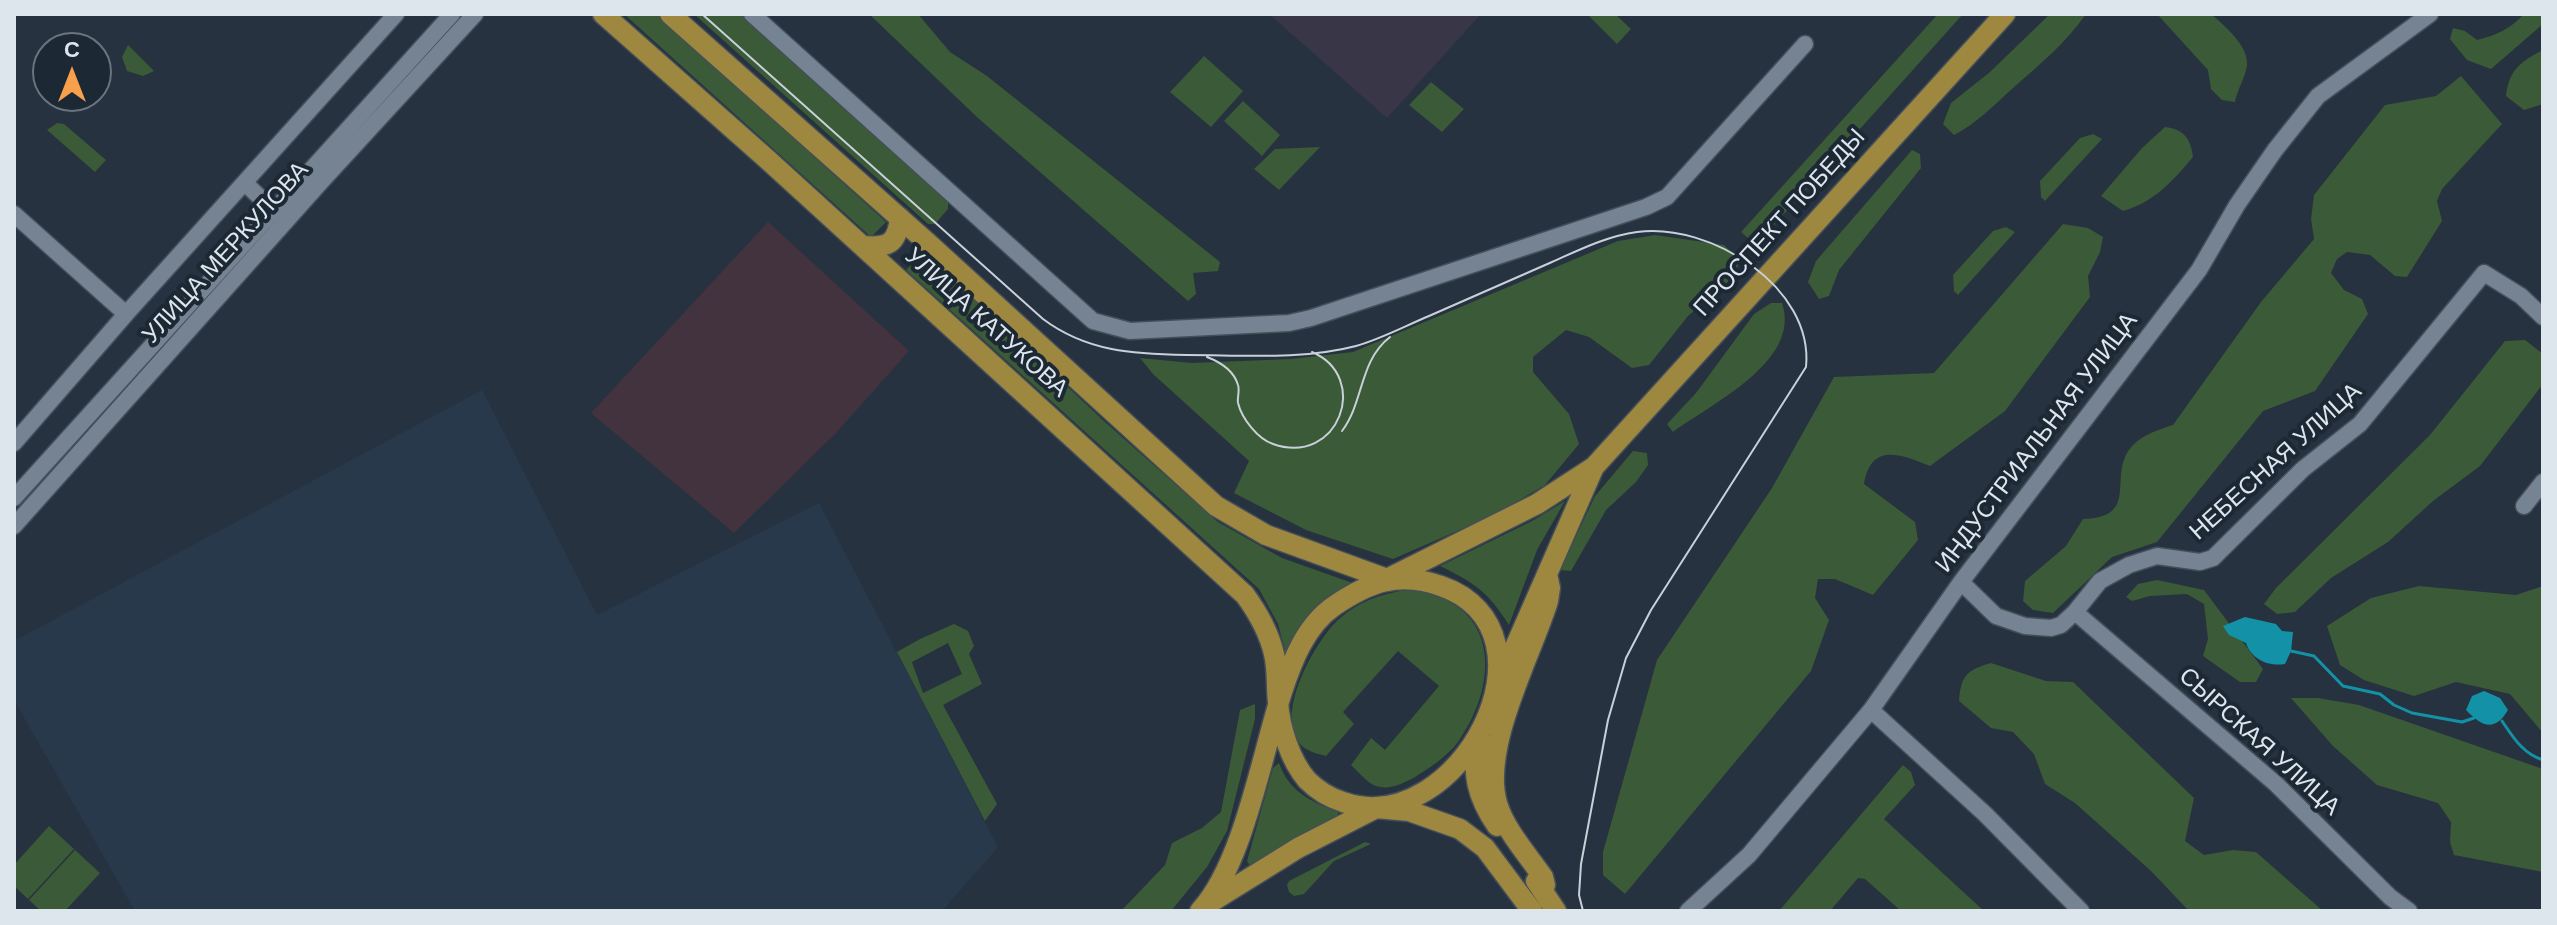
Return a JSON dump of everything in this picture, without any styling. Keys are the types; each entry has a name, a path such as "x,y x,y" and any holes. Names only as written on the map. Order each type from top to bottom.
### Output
{"main road":[{"name":"УЛИЦА КАТУКОВА","path":"603,14 863,246 1245,595 1258,612 1271,644 1277,672 1278,704"},
{"name":"УЛИЦА КАТУКОВА","path":"670,14 900,218 1216,506 1266,535 1387,579"},
{"name":"ПРОСПЕКТ ПОБЕДЫ","path":"1594,467 2005,14"},
{"path":"863,246 877,247 891,243 898,233 900,218"},
{"path":"1556,911 1487,812 1477,788 1475,760 1497,687 1594,467"},
{"path":"1202,909 1233,859 1290,668 1313,626 1330,608 1537,504 1594,467"},
{"path":"1542,890 1545,885 1543,877 1507,825 1497,804 1494,783 1497,749 1548,601 1550,588 1547,574"},
{"path":"1387,579 1419,579 1457,592 1472,602 1487,619 1495,639 1497,687"},
{"path":"1278,704 1289,748 1296,765 1308,781 1354,806 1409,811 1460,829 1485,848 1532,911"},
{"path":"1202,909 1298,848 1376,808 1404,801 1442,780 1464,755 1485,721"}],"street":[{"path":"14,443 396,14"},
{"name":"УЛИЦА МЕРКУЛОВА","path":"14,498 452,14"},
{"name":"УЛИЦА МЕРКУЛОВА","path":"14,526 475,14"},
{"path":"752,14 1093,321 1130,331 1289,323 1311,318 1646,207 1667,197 1805,44"},
{"name":"ИНДУСТРИАЛЬНАЯ УЛИЦА","path":"1688,911 1749,855 1871,710 1961,582 2199,270 2267,161 2318,96 2430,14"},
{"path":"245,183 274,211"},
{"path":"14,214 126,314"},
{"name":"НЕБЕСНАЯ УЛИЦА","path":"1961,582 1996,616 2025,626 2051,628 2061,625 2075,612 2100,581 2129,565 2157,556 2200,562 2213,558 2303,469 2360,424 2484,273 2521,296 2543,317"},
{"path":"2524,506 2543,482"},
{"name":"СЫРСКАЯ УЛИЦА","path":"2075,612 2276,784 2390,897 2409,911"},
{"path":"1871,710 1985,814 2081,911"}],"shaded area":[{"path":"1269,14 1481,14 1387,118"},
{"path":"768,222 909,351 835,434 734,533 591,413"},
{"path":"482,390 597,615 819,503 998,847 942,911 135,911 14,700 14,641"}],"green space":[{"path":"624,14 657,14 886,222 871,237"},
{"path":"694,14 742,14 948,199 948,209 935,224 928,224"},
{"path":"869,14 918,14 950,52 987,76 1220,262 1218,271 1193,273 1196,294 1188,301 978,118"},
{"path":"1615,14 1631,29 1617,44 1589,16"},
{"path":"1938,14 1963,14 1756,245 1741,232"},
{"path":"2050,14 2086,14 2042,62 1984,114 1954,135 1943,124 1951,103 1990,72"},
{"path":"2157,14 2211,14 2235,36 2247,58 2247,65 2235,102 2222,100 2211,89 2208,70"},
{"path":"2524,14 2543,14 2543,24 2491,69 2467,60 2450,39 2453,28 2465,31 2477,40 2491,36 2508,28"},
{"path":"128,45 154,71 143,76 127,71 122,57"},
{"path":"2543,50 2543,104 2524,110 2506,96 2510,80 2522,63"},
{"path":"1204,56 1243,91 1211,127 1170,92"},
{"path":"2461,76 2502,124 2442,189 2437,201 2442,221 2407,277 2395,276 2370,255 2347,252 2337,259 2331,273 2344,290 2362,299 2368,314 2315,391 2263,411 2157,542 2112,557 2053,613 2033,610 2023,601 2025,581 2066,546 2083,519 2112,511 2118,502 2125,456 2142,438 2173,425 2261,302 2314,239 2311,219 2314,195 2385,105 2436,96"},
{"path":"1431,82 1464,109 1442,132 1409,105"},
{"path":"1243,101 1280,135 1262,156 1224,121"},
{"path":"57,123 64,124 106,160 95,172 47,130"},
{"path":"2165,127 2182,133 2190,145 2193,157 2178,174 2162,190 2123,211 2101,196 2142,148"},
{"path":"2093,134 2102,139 2045,201 2041,197 2040,181 2080,138"},
{"path":"1320,147 1279,190 1254,169 1275,149"},
{"path":"1912,150 1920,154 1921,168 1839,270 1829,296 1819,299 1808,282 1816,261"},
{"path":"2063,224 2088,228 2103,237 2100,252 2088,276 2090,297 2005,411 1930,466 1898,455 1880,457 1873,462 1864,484 1915,522 1918,540 1873,595 1835,579 1818,579 1815,598 1829,620 1811,671 1625,894 1603,875 1603,852 1657,660 1772,488 1834,377 1934,373"},
{"path":"2006,227 2015,232 1958,295 1954,291 1953,275 1993,231"},
{"path":"1655,235 1724,245 1741,261 1727,283 1688,316 1649,365 1632,368 1589,337 1566,330 1533,357 1533,372 1569,414 1579,444 1545,485 1494,515 1393,559 1306,530 1234,493 1249,461 1153,374 1140,358 1192,363 1291,359 1353,352 1618,241"},
{"path":"924,252 1105,422 1218,522 1282,558 1361,586 1288,662 1278,624 1259,589 906,270"},
{"path":"1771,303 1782,303 1785,324 1779,344 1766,362 1749,379 1673,432 1667,424 1696,393 1754,314"},
{"path":"2525,340 2543,354 2543,384 2480,466 2433,501 2388,542 2331,578 2295,612 2277,614 2264,604 2276,588 2430,435 2505,341"},
{"path":"1633,451 1647,453 1648,465 1636,482 1606,510 1571,571 1560,570 1595,496"},
{"path":"1565,501 1537,550 1509,625 1480,590 1440,566 1532,521"},
{"path":"2157,580 2204,590 2263,669 2256,682 2240,682 2203,656 2208,639 2204,604 2187,594 2150,596 2132,601 2126,597 2138,584"},
{"path":"2419,586 2516,595 2543,586 2543,733 2510,694 2456,682 2414,696 2364,680 2340,665 2327,626 2371,598"},
{"path":"1406,590 1436,596 1459,608 1474,624 1483,645 1485,668 1482,692 1472,717 1454,747 1415,777 1393,786 1380,787 1368,781 1351,765 1371,738 1385,750 1439,686 1398,651 1343,712 1354,724 1326,756 1308,750 1296,739 1292,723 1293,704 1318,645 1339,619 1371,599"},
{"path":"954,624 968,631 974,646 969,654 982,684 943,705 997,804 985,821 897,652","holes":["948,643 962,674 923,693 912,662"]},
{"path":"1991,663 2046,681 2073,682 2194,798 2185,841 2204,855 2233,850 2256,852 2323,911 2189,911 2151,871 2075,803 2045,784 2034,754 2013,732 1991,728 1959,701 1961,685 1967,675"},
{"path":"2291,698 2318,698 2359,705 2543,769 2543,872 2454,855 2450,842 2451,822 2438,803 2377,785 2333,746"},
{"path":"1255,704 1255,719 1227,831 1207,867 1171,911 1121,911 1165,865 1172,843 1202,828 1221,812 1240,710"},
{"path":"1279,763 1295,789 1338,812 1338,817 1250,866 1247,861 1273,768"},
{"path":"1903,765 1911,772 1915,785 1884,819 1984,911 1901,911 1865,879 1858,878 1830,911 1779,911"},
{"path":"49,826 74,849 28,899 14,886 14,865"},
{"path":"1365,842 1371,844 1334,861 1304,894 1294,896 1289,892 1289,881"},
{"path":"75,850 100,873 65,911 41,911 29,900"}],"water":[{"path":"2245,617 2276,624 2282,631 2293,632 2291,651 2285,664 2261,661 2246,643 2229,635 2223,626"},
{"path":"2484,691 2500,698 2508,710 2498,722 2488,725 2466,710 2472,696"}],"waterway":[{"path":"2291,651 2314,656 2343,686 2380,694 2412,713 2462,722 2474,718"},
{"path":"2502,721 2524,749 2543,760"}],"tram line":[{"path":"702,14 1043,319 1094,345 1148,354 1272,356 1356,346 1593,244 1637,232 1666,232 1725,249 1775,286 1793,311 1804,338 1806,367 1651,610 1626,658 1608,720 1581,864 1579,895 1583,911"},
{"path":"1342,431 1373,358 1390,337"},
{"path":"1207,357 1233,375 1239,387 1240,409 1256,433 1273,444 1296,448 1315,443 1330,432 1339,416 1343,398 1340,380 1330,364 1312,352"}]}
